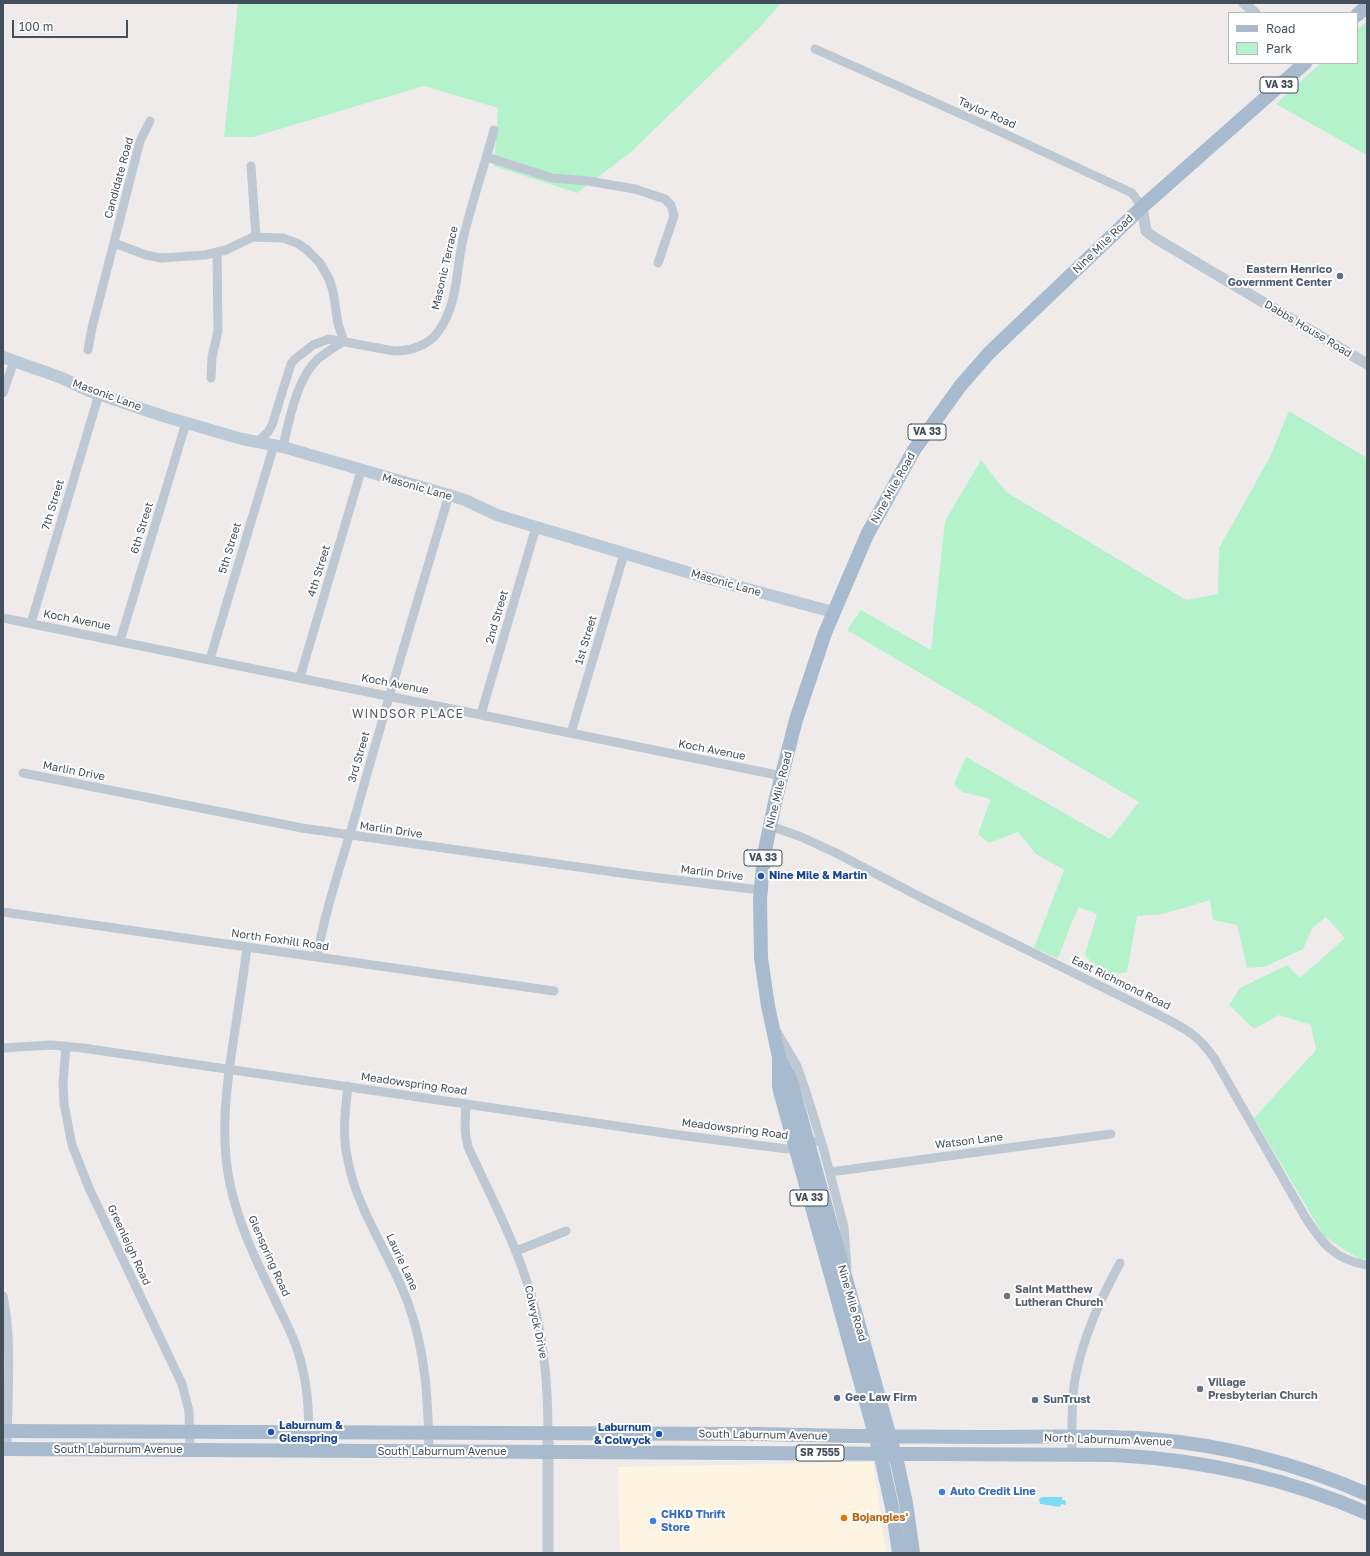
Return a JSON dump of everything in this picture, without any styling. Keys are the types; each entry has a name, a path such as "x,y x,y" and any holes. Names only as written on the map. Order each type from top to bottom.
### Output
{"main road":[{"path":"1358,14 1367,6"},
{"name":"Nine Mile Road","path":"899,1553 892,1507 887,1454 846,1282 808,1144 779,1086 779,1057 771,1022 761,958 759,923 760,890 764,854 796,720 833,612 864,542 894,484 914,450 957,390 989,353 1142,207 1304,64"},
{"name":"Masonic Lane","path":"8,359 62,378 99,394 186,423 242,439 279,446 361,471 449,495 465,500 498,515 624,554 833,612"},
{"name":"Nine Mile Road","path":"808,1144 883,1437"},
{"name":"South Laburnum Avenue","path":"5,1431 730,1434 883,1437"},
{"path":"694,1454 696,1446 704,1441 720,1442 730,1434"},
{"name":"North Laburnum Avenue","path":"883,1437 1072,1437 1150,1439 1232,1451 1294,1467 1367,1494"},
{"name":"South Laburnum Avenue","path":"5,1449 887,1454"},
{"name":"Nine Mile Road","path":"887,1454 906,1503 913,1553"},
{"name":"North Laburnum Avenue","path":"887,1454 1072,1455 1144,1457 1184,1461 1232,1469 1300,1487 1367,1513"}],"street":[{"path":"1244,3 1254,12"},
{"name":"Taylor Road","path":"816,48 1132,193 1142,207"},
{"name":"Candidate Road","path":"88,350 92,328 140,142 150,121"},
{"name":"Masonic Terrace","path":"257,442 268,432 272,425 288,370 294,360 313,345 329,339 394,351 402,351 423,345 431,340 437,333 446,318 452,300 463,239 494,130"},
{"path":"487,157 552,178 588,181 635,189 665,198 671,205 674,216 658,263"},
{"path":"251,166 256,237"},
{"name":"Dabbs House Road","path":"1142,207 1146,231 1155,238 1367,364"},
{"path":"114,243 146,255 161,258 205,255 226,250 253,237 283,238 293,241 306,249 320,263 329,279 333,291 338,324 344,341 318,359 308,371 279,446"},
{"path":"211,378 212,357 218,331 217,252"},
{"path":"4,389 8,359"},
{"name":"7th Street","path":"30,623 99,394"},
{"name":"6th Street","path":"120,641 186,423"},
{"name":"5th Street","path":"210,659 279,446"},
{"name":"4th Street","path":"300,677 361,471"},
{"name":"3rd Street","path":"317,957 327,910 449,495"},
{"name":"2nd Street","path":"481,714 536,527"},
{"name":"1st Street","path":"571,733 624,554"},
{"name":"Koch Avenue","path":"3,618 300,677 782,776"},
{"name":"Marlin Drive","path":"23,773 207,810 350,836 627,874 760,890"},
{"name":"East Richmond Road","path":"770,826 799,836 834,852 928,901 1155,1013 1192,1033 1204,1043 1214,1058 1304,1215 1321,1240 1335,1253 1352,1262 1367,1265"},
{"name":"North Foxhill Road","path":"3,912 554,992"},
{"name":"Glenspring Road","path":"248,947 225,1106 225,1152 230,1185 237,1213 247,1241 298,1352 307,1393 309,1451"},
{"path":"771,1022 797,1066 806,1092 808,1144 830,1172 841,1212 846,1238 846,1282"},
{"name":"Meadowspring Road","path":"3,1048 32,1045 66,1046 679,1135 787,1149 808,1144"},
{"name":"Greenleigh Road","path":"66,1046 63,1083 64,1104 72,1145 89,1188 182,1384 188,1402 190,1450"},
{"name":"Laurie Lane","path":"348,1086 344,1137 349,1166 356,1188 400,1283 419,1340 426,1373 429,1452"},
{"name":"Colwyck Drive","path":"466,1104 464,1126 468,1147 516,1251 532,1299 541,1335 547,1390 548,1553"},
{"name":"Watson Lane","path":"830,1172 1111,1134"},
{"path":"516,1251 566,1231"},
{"path":"1072,1455 1075,1379 1086,1338 1095,1313 1120,1263"},
{"path":"3,1296 7,1322 8,1353 5,1449"}],"shaded area":[{"path":"873,1462 886,1553 620,1553 618,1467"}],"green space":[{"path":"238,3 781,3 759,28 631,152 577,193 494,166 498,108 424,86 253,137 224,137"},
{"path":"1367,21 1367,155 1276,104 1320,64 1358,64 1358,29"},
{"path":"1289,411 1367,458 1367,1259 1359,1259 1324,1236 1254,1118 1316,1050 1311,1025 1279,1015 1254,1029 1229,1005 1240,988 1287,965 1300,978 1345,938 1326,917 1312,928 1303,949 1264,967 1247,968 1237,925 1213,920 1210,900 1163,914 1137,916 1127,972 1101,976 1085,954 1097,914 1078,907 1058,958 1034,948 1064,870 1036,854 1018,832 989,843 978,834 991,799 962,792 954,784 966,757 1110,839 1139,802 847,630 861,610 931,650 945,521 981,460 1006,492 1186,600 1218,594 1219,548 1270,457"}],"water":[{"path":"1042,1497 1062,1497 1062,1500 1065,1500 1066,1503 1065,1505 1061,1504 1060,1507 1040,1504 1039,1499"}],"place":[{"name":"Eastern Henrico Government Center","path":"1340,276"},
{"name":"Nine Mile & Martin","path":"761,876"},
{"name":"Saint Matthew Lutheran Church","path":"1007,1296"},
{"name":"Village Presbyterian Church","path":"1200,1389"},
{"name":"Gee Law Firm","path":"837,1398"},
{"name":"SunTrust","path":"1035,1400"},
{"name":"Laburnum & Glenspring","path":"271,1432"},
{"name":"Laburnum & Colwyck","path":"659,1434"},
{"name":"Auto Credit Line","path":"942,1492"},
{"name":"Bojangles'","path":"844,1518"},
{"name":"CHKD Thrift Store","path":"653,1521"}],"district":[{"name":"WINDSOR PLACE","path":"408,714"}]}
